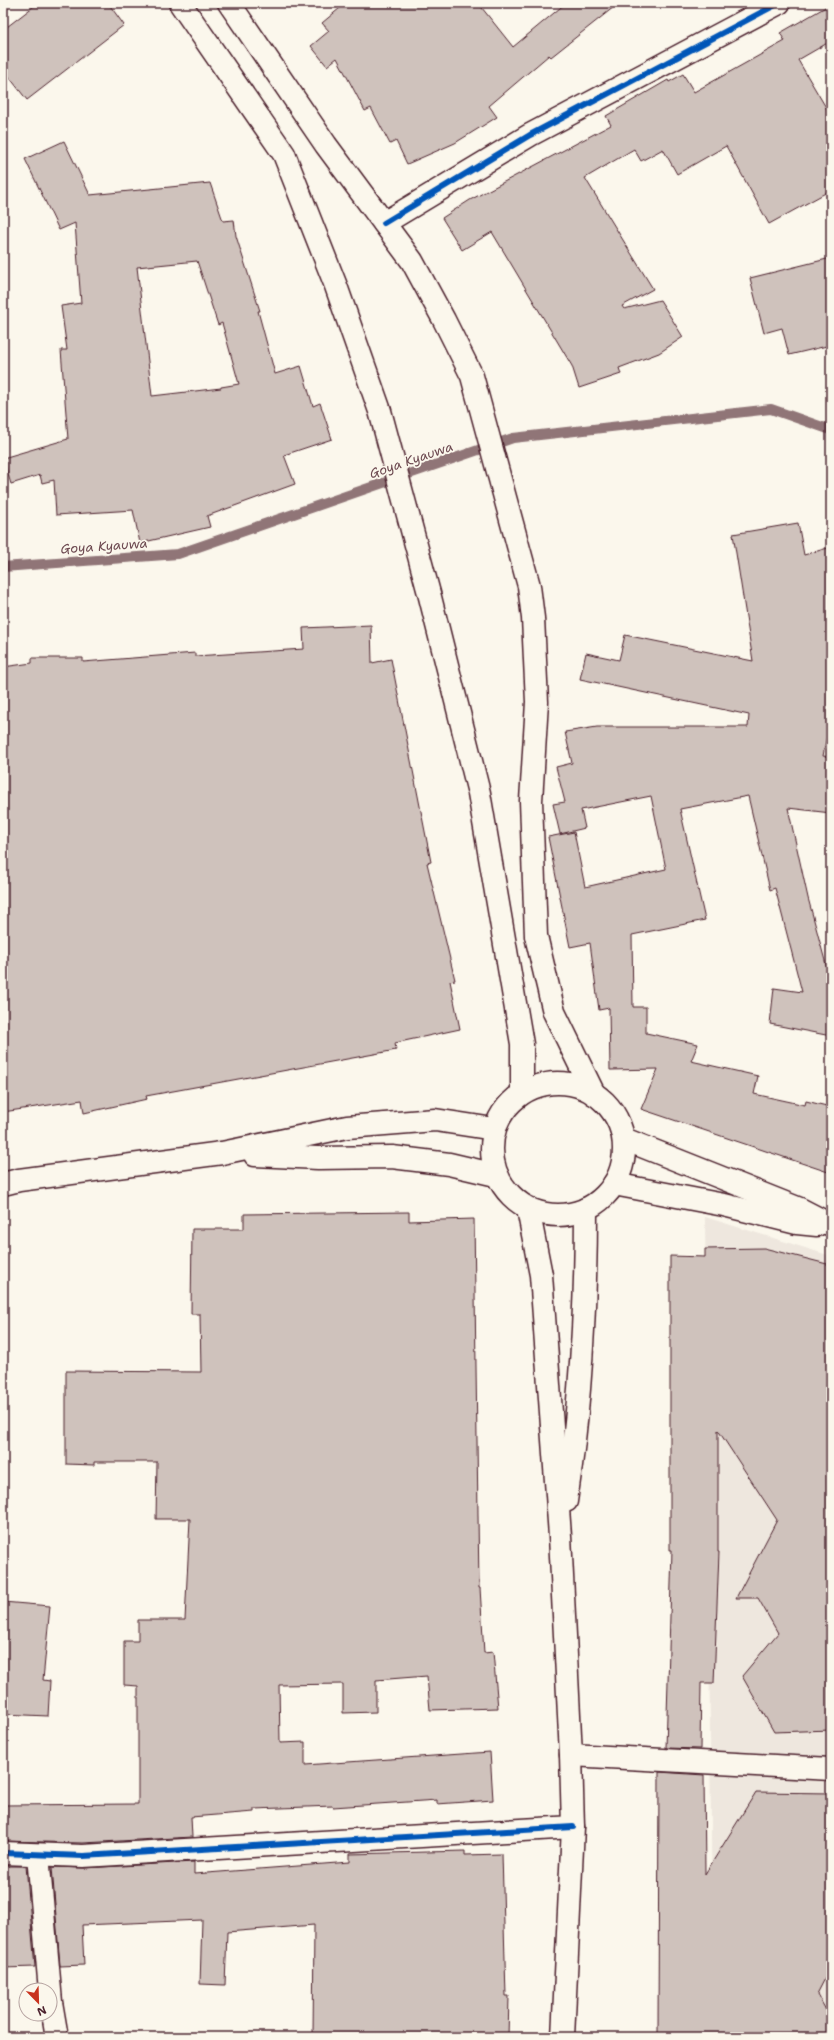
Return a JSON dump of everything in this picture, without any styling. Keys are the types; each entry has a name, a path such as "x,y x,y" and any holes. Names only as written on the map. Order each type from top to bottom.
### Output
{"main road":[{"path":"180,3 284,154 336,286 380,411 430,597 479,793 522,1044 522,1093"},
{"path":"230,3 326,145 412,261 472,376 529,586 533,618 537,702 531,801 536,936 554,1012 594,1094"},
{"path":"384,223 530,135 779,3"},
{"path":"558,1082 577,1086 594,1094 614,1113 624,1139 623,1162 614,1184 602,1199 586,1209 557,1216 528,1209 509,1195 496,1175 491,1153 494,1129 505,1109 522,1093 540,1085 558,1082"},
{"path":"3,1184 19,1180 222,1154 347,1127 435,1120 494,1129"},
{"path":"624,1139 800,1209 831,1226"},
{"path":"222,1154 318,1158 392,1157 449,1164 496,1175"},
{"path":"614,1184 724,1205 797,1223 831,1226"},
{"path":"528,1209 542,1275 560,1536 572,1755 573,1827 563,2037"},
{"path":"560,1536 576,1435 584,1328 586,1209"},
{"path":"572,1755 831,1769"},
{"path":"3,1853 83,1856 573,1827"},
{"path":"38,1855 51,2002 57,2037"}],"shaded area":[{"path":"705,1217 831,1256 831,2037 713,2037"}],"building":[{"path":"38,3 108,3 124,25 27,100 3,69 3,30"},
{"path":"346,3 478,3 513,47 566,3 619,3 551,57 549,55 489,106 497,117 455,143 407,164 396,141 390,144 371,108 365,111 337,58 327,66 311,46 329,31 322,23"},
{"path":"831,4 831,41 798,60 831,116 831,190 769,224 726,146 677,174 663,149 641,161 634,149 585,178 653,289 622,306 624,309 660,300 683,337 659,353 619,368 621,374 579,388 572,366 492,232 462,250 442,218 470,200 611,125 606,116 668,80 669,82 683,74 694,92 785,41 780,33"},
{"path":"64,141 90,195 210,183 223,221 234,220 236,236 260,311 258,311 275,374 301,366 313,406 320,403 332,439 284,455 295,484 207,516 210,527 140,543 133,510 56,515 54,480 42,483 40,475 11,484 3,458 68,439 61,350 67,350 61,306 81,303 75,223 59,230 25,159","holes":["197,261 218,325 222,323 239,384 221,388 152,396 137,267"]},
{"path":"831,258 831,345 789,355 782,328 764,333 750,278"},
{"path":"798,523 804,555 831,547 831,715 823,756 831,757 831,813 788,808 808,898 831,983 831,1036 770,1024 774,988 802,992 775,888 770,890 748,796 680,809 705,920 632,935 633,1007 646,1007 646,1033 698,1044 691,1061 758,1076 754,1094 805,1105 806,1101 831,1107 831,1173 641,1109 658,1069 610,1070 609,1008 599,1010 590,943 570,947 548,837 574,832 585,887 666,869 651,796 581,810 585,828 560,834 553,804 565,802 556,767 572,763 565,732 597,727 748,727 749,715 580,679 586,653 619,660 625,635 753,661 733,534"},
{"path":"371,625 372,663 391,659 431,862 427,863 455,980 450,981 460,1029 395,1043 396,1050 146,1096 147,1099 84,1113 82,1100 3,1112 3,667 32,663 32,658 83,658 83,662 195,653 195,656 304,649 303,628"},
{"path":"409,1212 409,1221 474,1219 479,1588 484,1653 493,1652 498,1708 430,1710 427,1676 376,1680 376,1712 343,1713 343,1684 279,1685 280,1743 305,1742 305,1765 490,1752 493,1800 437,1804 437,1800 333,1807 254,1809 254,1812 191,1817 192,1837 83,1843 3,1841 3,1805 138,1804 138,1686 124,1685 124,1641 138,1641 138,1620 185,1620 190,1519 156,1519 157,1462 94,1462 94,1465 66,1464 66,1371 201,1372 200,1314 191,1314 192,1229 244,1229 244,1214"},
{"path":"764,1248 831,1265 831,1730 774,1732 742,1676 778,1633 758,1598 736,1598 777,1520 718,1430 719,1552 714,1683 701,1683 700,1749 666,1748 672,1550 670,1550 670,1256 705,1257 705,1249"},
{"path":"3,1602 50,1606 43,1680 50,1681 48,1716 3,1714"},
{"path":"659,1772 704,1775 705,1874 756,1792 831,1793 831,1967 817,1994 831,2019 831,2037 658,2037"},
{"path":"465,1851 465,1855 502,1854 506,1996 509,1996 508,2037 313,2037 314,1925 227,1932 225,1985 200,1984 202,1920 82,1925 84,1965 60,1966 52,1867 84,1868 194,1862 194,1874 350,1862 350,1854"},
{"path":"3,1866 26,1866 35,1967 3,1968"}],"waterway":[{"name":"Goya Kyauwa","path":"3,567 178,554 513,438 771,409 831,430"}],"cycle path":[{"path":"384,223 530,135 779,3"},
{"path":"3,1853 83,1856 573,1827"}]}
